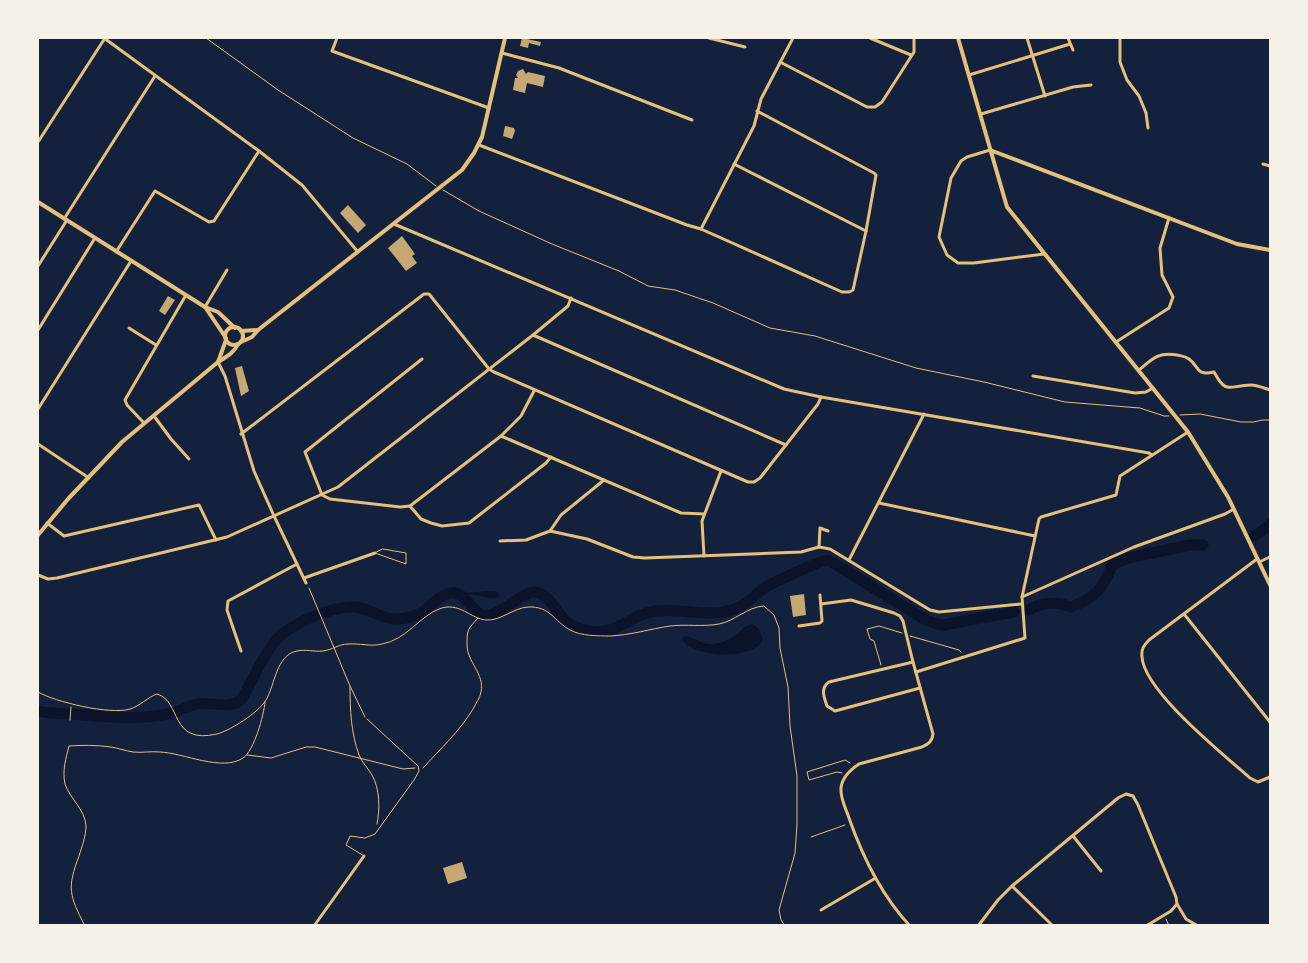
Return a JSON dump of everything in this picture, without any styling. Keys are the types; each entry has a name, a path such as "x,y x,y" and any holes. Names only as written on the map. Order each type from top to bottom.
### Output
{"street":[{"path":"38,142 104,38 259,151 302,186 358,252"},
{"path":"337,38 332,51 490,108"},
{"path":"205,307 232,345 252,337 258,330 453,177 468,162 479,145 490,108 505,38"},
{"path":"709,38 745,47"},
{"path":"701,229 754,126 760,100 793,38"},
{"path":"870,38 912,55"},
{"path":"780,62 859,103 871,107 882,102 912,55 915,47 914,38"},
{"path":"958,38 1007,207 1188,432 1234,509 1270,585"},
{"path":"1027,38 1045,96"},
{"path":"1068,38 1073,50"},
{"path":"1120,38 1120,62 1127,80 1139,96 1148,128"},
{"path":"969,75 1070,44"},
{"path":"502,53 559,68 692,120"},
{"path":"38,266 155,76"},
{"path":"981,114 1073,87 1091,85"},
{"path":"479,145 661,216 701,229 842,292 846,293 853,290 876,175 757,111"},
{"path":"1044,254 974,263 958,263 947,255 939,237 951,178 960,161 990,150 1237,244 1270,250"},
{"path":"116,252 155,190 209,222 214,221 259,151"},
{"path":"734,164 866,231"},
{"path":"1263,164 1270,166"},
{"path":"38,202 205,307 218,312 241,331 258,330"},
{"path":"1116,342 1169,308 1173,297 1162,275 1160,248 1169,218"},
{"path":"394,224 784,389 1152,455"},
{"path":"38,330 95,238"},
{"path":"38,409 130,261"},
{"path":"205,307 227,270"},
{"path":"242,434 424,294 429,294 489,369 534,391 748,482 754,482 760,478 818,404 821,397"},
{"path":"144,423 127,405 125,400 186,295"},
{"path":"38,575 48,579 57,578 227,537 338,488 533,335 568,306 571,298"},
{"path":"129,328 156,345"},
{"path":"236,328 228,330 218,362 225,376 254,470 306,583"},
{"path":"38,536 122,442 218,362 236,350 243,336 241,331"},
{"path":"533,335 786,445"},
{"path":"1139,370 1154,357 1170,354 1189,359 1201,373 1214,372 1220,384 1228,388 1249,385 1270,390"},
{"path":"422,360 305,452 322,495 330,500 400,507 410,506 501,436 521,416 534,391"},
{"path":"1033,376 1135,393 1146,392 1153,388"},
{"path":"38,397 43,400"},
{"path":"849,560 924,414"},
{"path":"154,416 189,459"},
{"path":"916,672 1025,638 1021,604 1035,536 1041,517 1116,495 1120,476 1188,432"},
{"path":"501,436 681,513 704,514"},
{"path":"38,444 89,478"},
{"path":"410,506 421,519 431,523 442,526 469,523 546,464 552,457"},
{"path":"704,556 702,521 721,471"},
{"path":"550,531 562,514 604,480"},
{"path":"879,503 1035,536"},
{"path":"48,523 64,536 200,505 216,540"},
{"path":"1022,597 1134,547 1234,509"},
{"path":"819,547 820,528 828,532"},
{"path":"500,541 526,540 550,531 587,539 633,557 800,552 819,547 830,549 930,610 939,612 1021,604"},
{"path":"304,578 375,553"},
{"path":"1270,556 1258,560 1149,640 1142,648 1142,658 1148,674 1169,703 1185,720 1250,778 1258,782 1270,777"},
{"path":"241,651 227,610 228,601 297,564"},
{"path":"799,626 820,623 822,621 820,595"},
{"path":"821,604 851,600 894,613 900,616 903,621 933,739 928,744 855,766 847,775 841,789 850,823 874,879 910,926"},
{"path":"1184,614 1270,722"},
{"path":"913,662 829,682 823,690 826,706 835,711 920,688"},
{"path":"978,926 998,900 1012,886 1118,798 1126,794 1133,796 1176,897 1177,904 1186,919 1198,926"},
{"path":"1072,836 1101,871"},
{"path":"314,926 364,856"},
{"path":"821,910 874,879"},
{"path":"1012,886 1053,926"},
{"path":"1146,926 1172,911 1177,904"}],"lane":[{"path":"364,856 346,845 347,840 350,836 366,838 375,834 419,771 418,766 367,719"}],"path":[{"path":"206,38 278,90 353,138 407,164 430,182 471,206 552,244 619,271 648,286 675,290 713,303 770,328 815,336 916,368 1065,402 1140,408 1164,416 1200,414 1241,422 1270,420"},
{"path":"383,549 406,552 406,564 375,553 383,549"},
{"path":"306,583 350,686 367,719"},
{"path":"84,926 70,888 71,877 84,840 86,823 82,812 66,785 64,767 68,746 91,745 134,752 160,752 215,763 227,764 236,762 247,755 264,713 265,701 279,667 286,656 296,651 323,651 348,644 380,645 387,643 410,630 439,609 456,608 478,618 492,620 518,609 538,608 551,613 568,629 577,633 610,636 676,626 719,624 755,606 764,606 774,615 779,628 780,648 788,687 790,726 797,776 795,853 779,910 780,920 785,926"},
{"path":"419,771 461,728 480,696 482,682 467,651 466,634 478,618"},
{"path":"882,670 874,641 870,639 866,629 879,626 959,650 965,657"},
{"path":"350,686 351,720 354,739 360,758 372,773 377,791 379,817 375,834"},
{"path":"38,692 58,701 98,709 130,709 158,694 169,703 181,724 194,734 217,734 241,722 265,701"},
{"path":"70,720 71,707"},
{"path":"247,755 271,758 306,747 315,747 402,769 414,769 418,766"},
{"path":"847,775 837,772 809,780 807,772 845,760 855,766"},
{"path":"811,837 850,823"},
{"path":"1164,915 1169,926"}],"water":[{"path":"495,591 500,596 497,598 463,593"},
{"path":"753,624 759,629 763,640 757,647 735,654 709,653 697,650 682,639 684,636 707,644 717,643 732,638 745,627"}],"building":[{"path":"522,38 541,42 540,46 529,43 528,48 520,46"},
{"path":"523,69 526,74 528,72 545,76 543,87 527,83 525,93 513,90 515,78 518,78 516,75 518,71"},
{"path":"505,126 514,128 515,131 512,139 503,136"},
{"path":"348,205 366,225 358,233 340,213"},
{"path":"402,236 415,254 412,256 417,263 406,271 388,248"},
{"path":"168,296 175,300 165,315 159,311"},
{"path":"242,366 249,391 241,396 235,368"},
{"path":"804,594 806,615 793,617 790,596"},
{"path":"462,862 467,878 448,884 443,868"}],"waterway":[{"path":"1254,536 1270,524"},
{"path":"1029,610 1039,605 1050,603 1071,607 1086,600 1102,586 1112,565 1128,558 1190,545 1203,545"},
{"path":"38,711 108,717 144,717 168,714 203,703 225,705 236,703 241,700 266,653 276,640 302,622 335,609 346,607 365,609 390,619 405,618 421,613 442,596 451,593 464,597 476,611 485,616 499,611 530,592 540,593 572,625 593,632 612,629 645,613 656,611 673,610 708,613 731,611 775,582 828,560 926,620 937,624 943,625 1014,612"}]}
